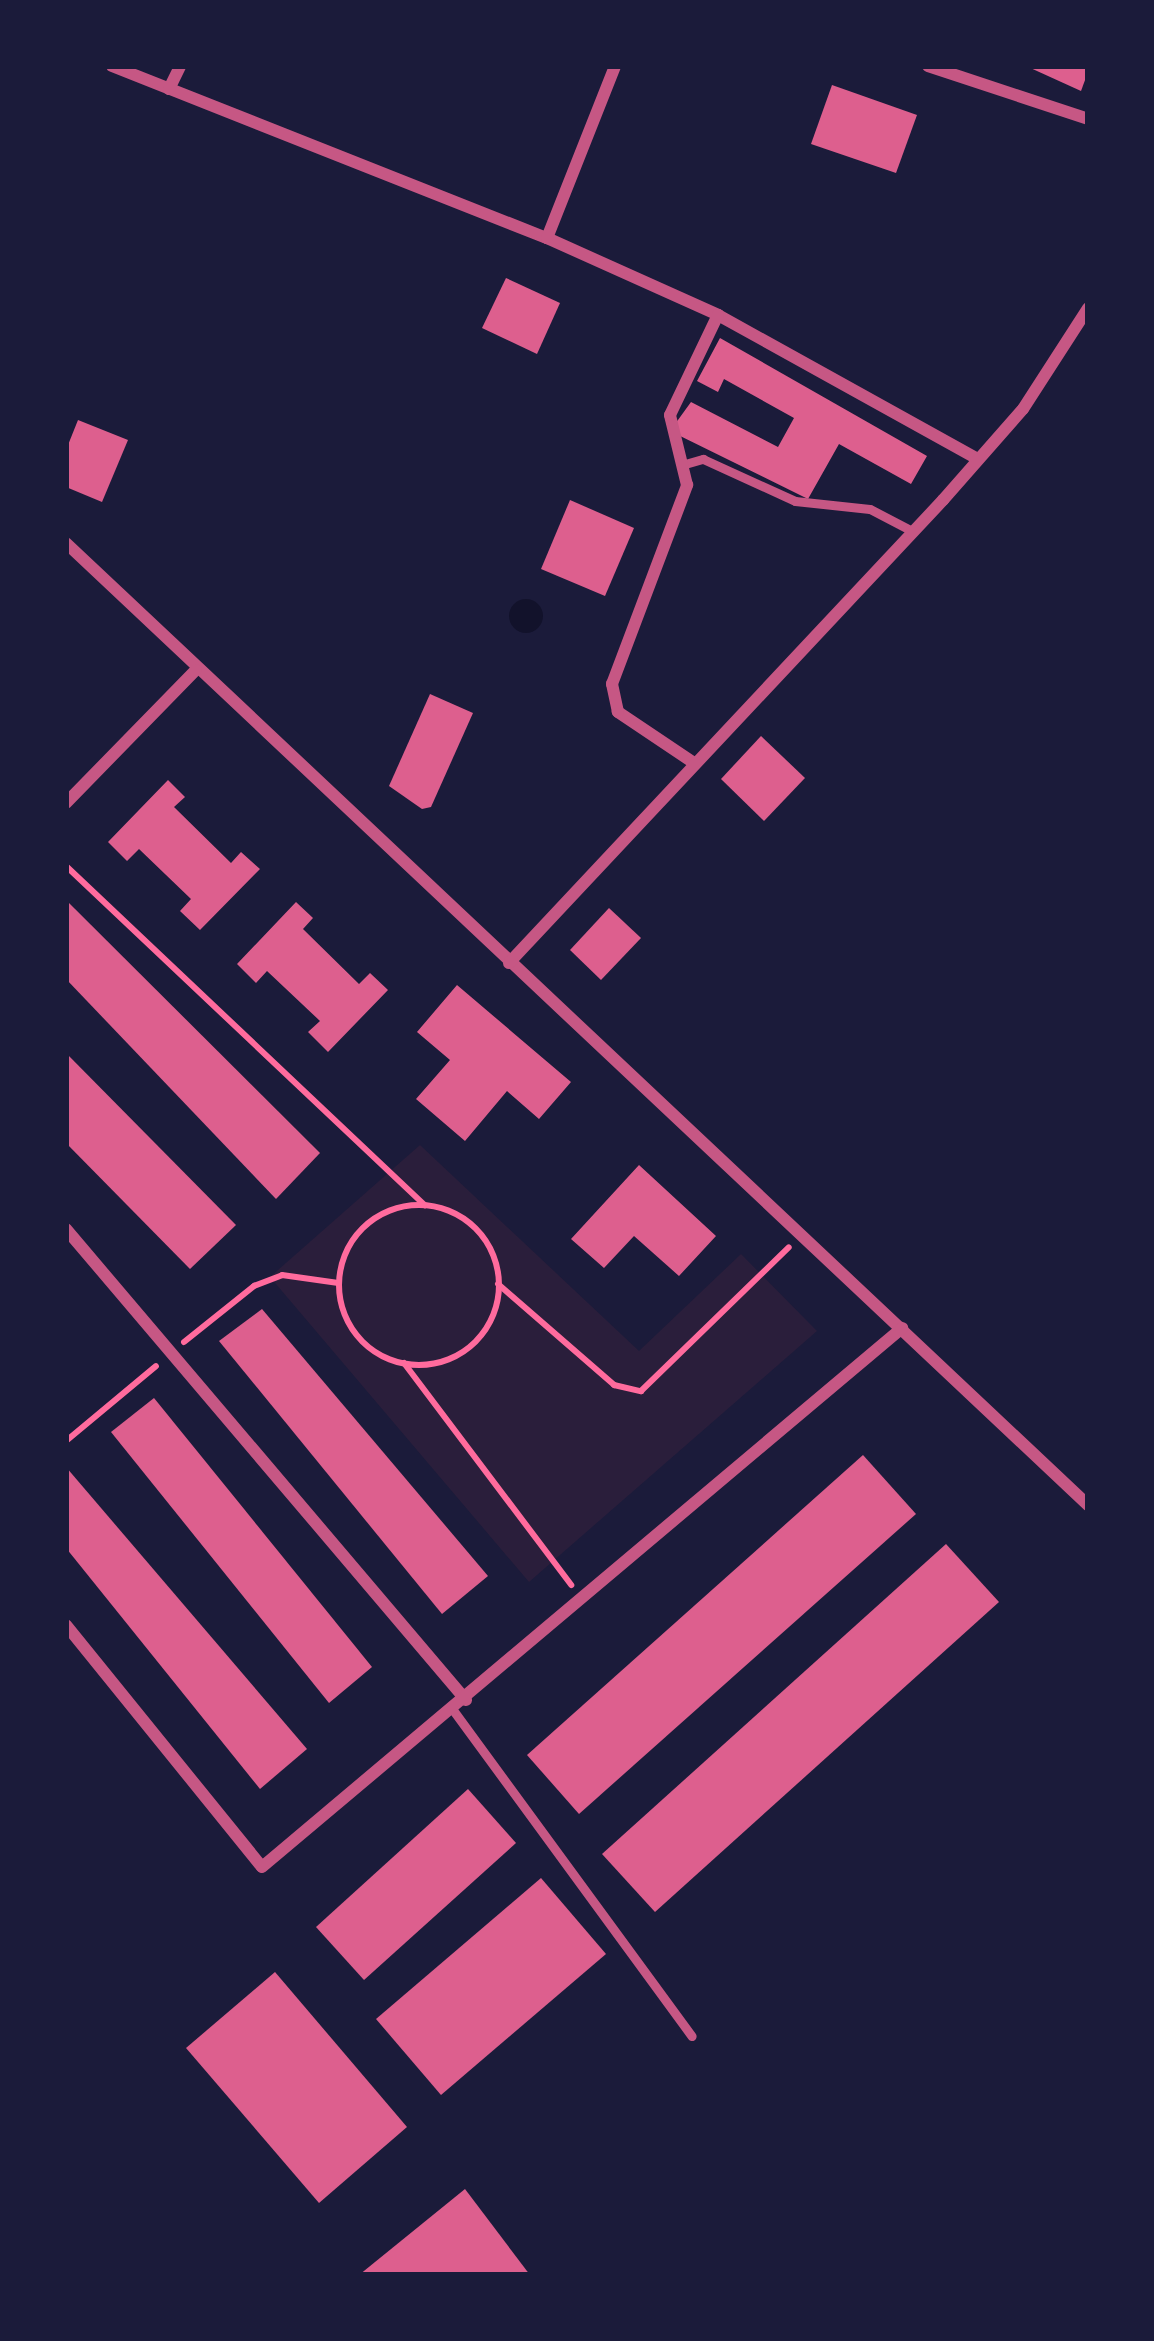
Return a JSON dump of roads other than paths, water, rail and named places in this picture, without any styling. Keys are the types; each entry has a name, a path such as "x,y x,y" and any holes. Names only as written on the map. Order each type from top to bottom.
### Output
{"street":[{"path":"112,66 548,238 718,315 978,459"},
{"path":"169,89 180,66"},
{"path":"548,238 615,66"},
{"path":"928,66 1088,119"},
{"path":"509,963 1023,409 1088,308"},
{"path":"694,763 642,732 612,699 621,646 687,485 670,415 718,315"},
{"path":"66,543 1088,1505"},
{"path":"66,803 196,670"},
{"path":"66,1229 466,1700"},
{"path":"66,1625 262,1867 466,1700 902,1328"}],"lane":[{"path":"685,464 703,459 795,501 870,509 912,531"},
{"path":"453,1710 692,2036"}]}
